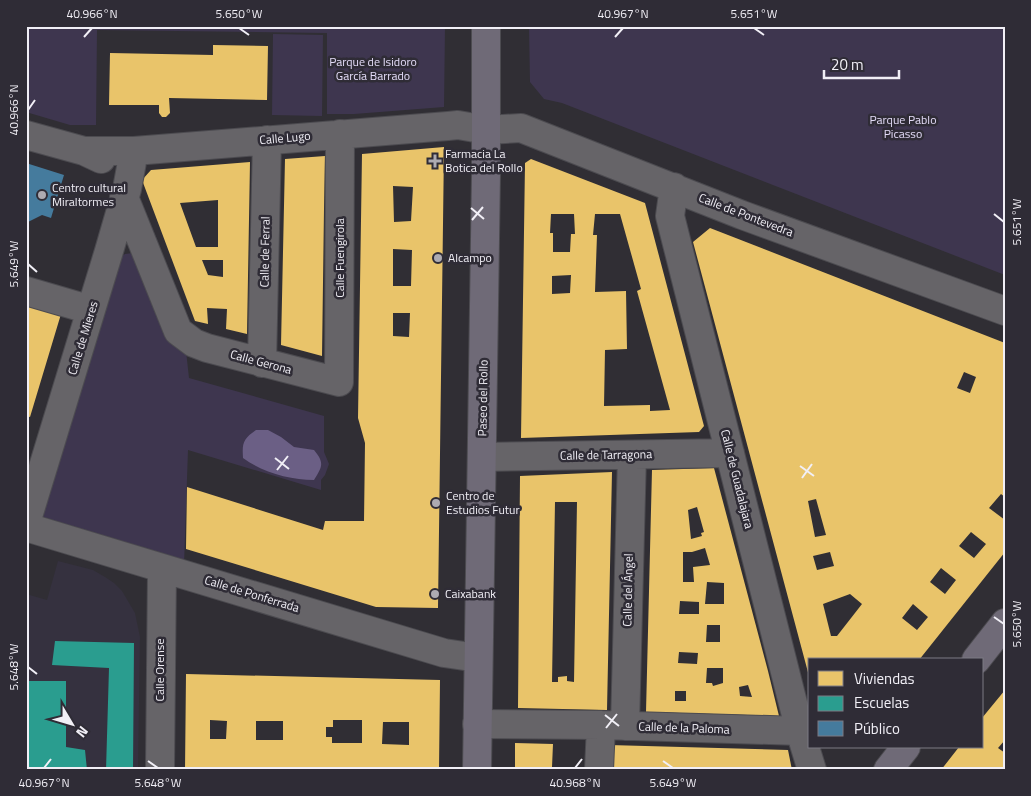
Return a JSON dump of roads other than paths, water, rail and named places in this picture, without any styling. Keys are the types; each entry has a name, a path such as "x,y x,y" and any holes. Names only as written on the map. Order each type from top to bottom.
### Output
{"main road":[{"name":"Paseo del Rollo","path":"477,770 487,130 486,26"},
{"path":"978,658 1005,623"},
{"path":"888,770 905,748"}],"street":[{"name":"Calle Lugo","path":"26,135 84,151 129,173 267,140 453,126 487,130"},
{"name":"Calle de Pontevedra","path":"487,130 521,128 752,218 1005,311"},
{"name":"Calle Fuengirola","path":"339,382 340,134"},
{"name":"Calle de Ferral","path":"262,363 267,140"},
{"name":"Calle de Mieres","path":"26,523 109,251 129,173"},
{"path":"129,173 147,252"},
{"name":"Calle de Guadalajara","path":"674,187 670,216 800,731 812,770"},
{"path":"109,251 122,245 136,244 147,252"},
{"name":"Calle Gerona","path":"147,252 178,331 194,343 262,363 339,382"},
{"path":"26,291 91,310"},
{"name":"Calle de Tarragona","path":"482,457 730,453"},
{"name":"Calle del Ángel","path":"600,770 613,726 632,455"},
{"name":"Calle de Ponferrada","path":"26,527 162,570 193,576 444,653 478,658"},
{"name":"Calle Orense","path":"160,770 162,570"},
{"name":"Calle de la Paloma","path":"477,724 800,731"}],"place":[{"name":"Farmacia La Botica del Rollo","path":"435,161"},
{"name":"Centro cultural Miraltormes","path":"42,195"},
{"name":"Alcampo","path":"438,258"},
{"name":"Centro de Estudios Futur","path":"436,503"},
{"name":"Caixabank","path":"435,594"}],"park label":[{"name":"Parque de Isidoro García Barrado","path":"373,69"},
{"name":"Parque Pablo Picasso","path":"903,127"}]}
